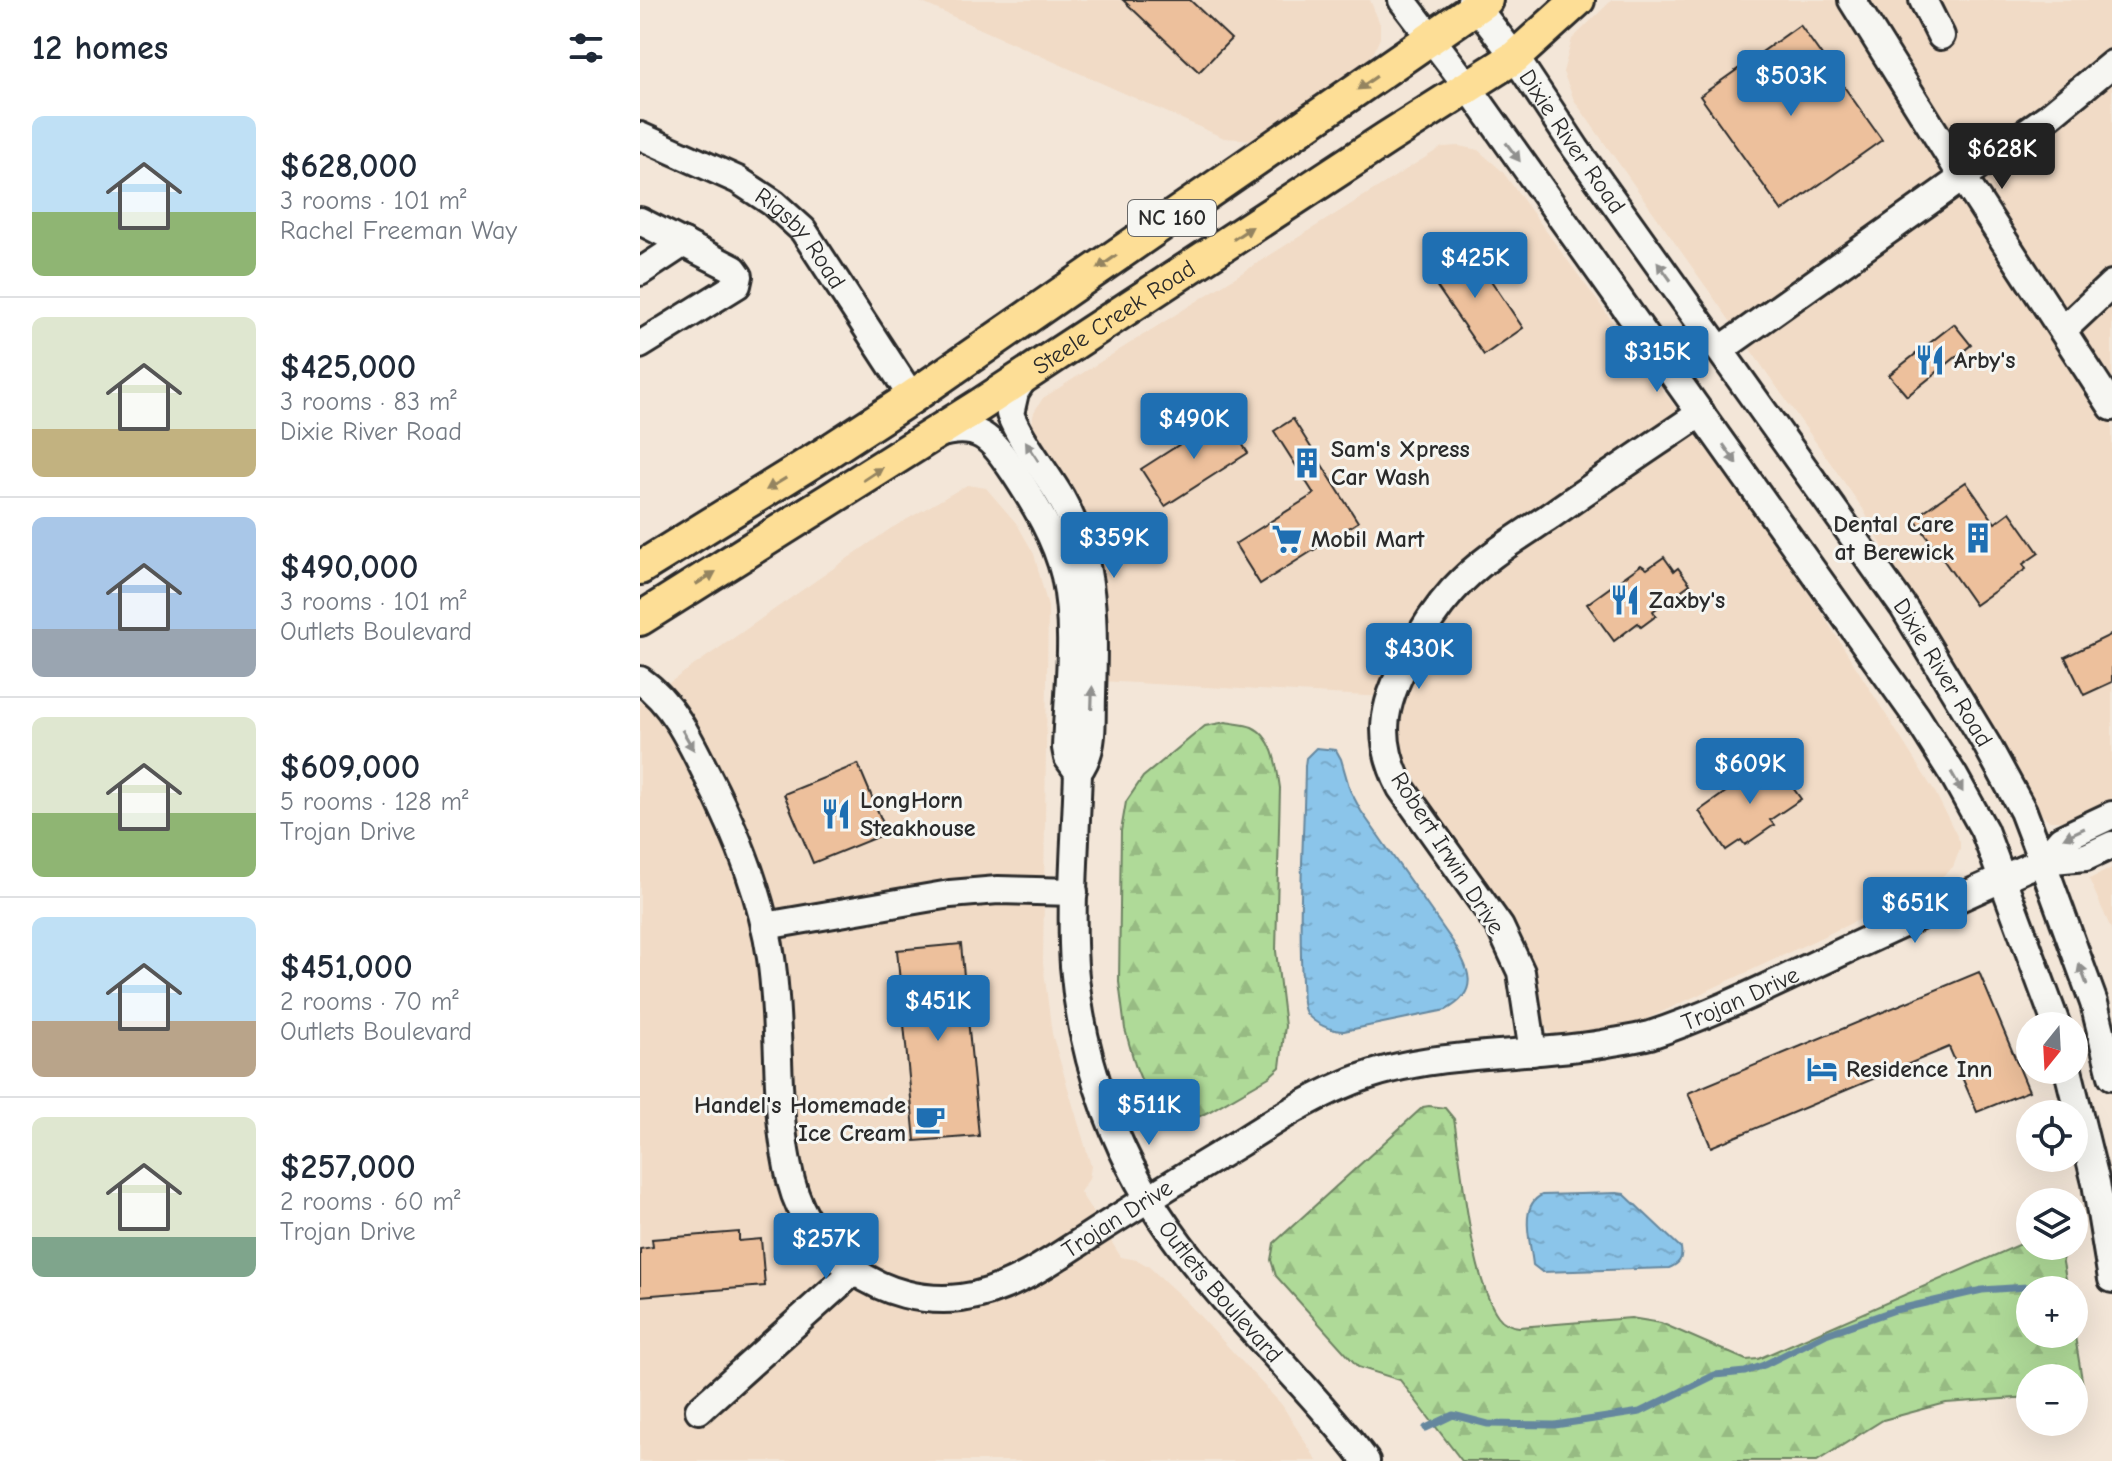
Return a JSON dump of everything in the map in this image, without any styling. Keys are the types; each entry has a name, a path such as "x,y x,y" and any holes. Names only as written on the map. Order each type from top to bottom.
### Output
{"main road":[{"name":"Steele Creek Road","path":"640,619 815,511 1387,138 1469,88 1515,57 1578,0"},
{"name":"Steele Creek Road","path":"640,568 912,397 1431,38 1478,2"},
{"path":"815,511 820,483 916,415 918,407 912,397"}],"street":[{"name":"Dixie River Road","path":"1402,0 1469,88 1916,716 1984,830 2024,868 2094,1003 2112,1076"},
{"path":"1852,0 2112,407"},
{"path":"1923,0 1941,36"},
{"name":"Dixie River Road","path":"1478,2 1568,138 1904,608 1987,745 2023,811 2024,868 2054,1012"},
{"path":"1720,350 2049,116 2112,64"},
{"name":"Rigsby Road","path":"640,136 738,180 773,203 803,230 912,397"},
{"path":"640,221 734,269 739,276 737,285 640,345"},
{"path":"640,272 684,243"},
{"path":"2063,330 2112,284"},
{"name":"Outlets Boulevard","path":"1026,375 1015,392 1010,414 1062,500 1079,536 1092,599 1090,754 1078,772 1074,966 1079,1008 1100,1094 1122,1149 1148,1199 1202,1273 1336,1422 1366,1461"},
{"name":"Robert Irwin Drive","path":"1533,1052 1521,972 1500,927 1396,778 1386,748 1385,712 1391,692 1415,644 1454,589 1507,545 1701,413"},
{"name":"Outlets Boulevard","path":"930,437 961,430 981,433 991,440 1037,508 1052,538 1068,594 1071,626 1066,748 1068,758 1078,772"},
{"name":"Trojan Drive","path":"640,680 668,707 702,766 738,842 765,926 772,959 786,1154 800,1208 812,1229 835,1256 854,1271 880,1286 915,1296 939,1299 979,1294 1003,1286 1315,1098 1365,1076 1406,1064 1572,1049 1646,1036 1785,979 2024,868"},
{"path":"2024,868 2061,839 2112,815"},
{"path":"2024,868 2086,857 2112,845"},
{"path":"765,926 950,894 998,890 1074,892"},
{"path":"2071,1084 2096,1183 2112,1279"},
{"path":"699,1410 854,1271"}],"shaded area":[{"path":"916,0 1370,0 1380,24 1380,38 1374,52 1361,67 1254,140 1224,138"},
{"path":"1612,0 2112,0 2112,802 2070,821 2050,821 2037,811 1980,706 1906,592 1863,509 1574,100 1563,72 1572,39"},
{"path":"1459,146 1478,150 1502,171 1765,529 1936,794 1960,842 1953,867 1918,892 1636,1024 1570,1039 1553,1036 1544,1026 1535,970 1519,929 1436,821 1398,756 1397,730 1402,698 1101,681 1031,429 1034,412 1043,398 1442,147"},
{"path":"967,485 986,488 1017,524 1034,554 1048,607 1043,963 1052,1034 1091,1166 1089,1179 1080,1192 1121,1257 1148,1266 1185,1300 1282,1405 1317,1461 640,1461 640,703 890,529"},
{"path":"2112,868 2112,931 2089,879"}],"green space":[{"path":"1226,722 1249,726 1259,732 1270,745 1277,771 1280,788 1276,951 1285,1026 1280,1067 1269,1077 1210,1111 1177,1124 1161,1116 1150,1101 1125,1029 1119,982 1121,831 1126,802 1143,777 1205,726"},
{"path":"1423,1107 1445,1108 1454,1119 1469,1222 1481,1276 1498,1316 1510,1325 1519,1327 1631,1318 1661,1323 1746,1360 1758,1359 2016,1246 2016,1260 2063,1260 2065,1276 2016,1276 2016,1348 2077,1348 2079,1364 2016,1364 2016,1398 1946,1403 1883,1420 1817,1461 1462,1461 1400,1380 1358,1367 1276,1276 1271,1260 1274,1243"}],"water":[{"path":"1316,748 1336,750 1361,811 1464,962 1468,988 1457,1003 1446,1010 1344,1031 1324,1026 1306,1013 1302,998 1301,928 1305,766 1306,758"},
{"path":"1624,1194 1681,1248 1678,1263 1669,1268 1542,1272 1533,1265 1528,1216 1535,1200 1542,1195"}],"building":[{"path":"1123,0 1190,0 1231,39 1199,72"},
{"path":"1800,25 1882,140 1782,211 1700,96"},
{"path":"1467,245 1523,328 1484,355 1427,272"},
{"name":"Arby's","path":"1954,324 1971,345 1907,396 1889,375"},
{"path":"1224,416 1248,453 1165,506 1141,469"},
{"name":"Mobil Mart","path":"1293,419 1358,522 1260,584 1235,544 1314,494 1274,431"},
{"name":"Dental Care at Berewick","path":"1966,482 1995,523 2010,512 2039,553 2023,564 2026,569 1975,605 1914,518"},
{"name":"Zaxby's","path":"1664,557 1674,571 1678,568 1690,584 1653,611 1656,616 1641,627 1638,623 1614,641 1587,604 1641,565 1647,569"},
{"path":"2112,634 2112,682 2084,695 2065,657"},
{"path":"1772,759 1801,799 1770,820 1774,825 1745,845 1741,840 1726,850 1699,811"},
{"name":"LongHorn Steakhouse","path":"858,764 887,833 813,863 784,794"},
{"path":"961,944 979,1136 915,1141 897,950"},
{"name":"Residence Inn","path":"1979,972 2016,1060 2016,1084 2026,1084 2029,1091 1977,1112 1949,1047 1711,1147 1688,1093"},
{"path":"739,1232 739,1241 761,1239 765,1286 640,1296 640,1249 653,1247 652,1239"}],"waterway":[{"path":"1426,1428 1453,1415 1488,1424 1555,1425 1640,1412 1715,1375 1745,1372 1826,1334 1895,1310 1982,1290 2016,1288"}],"place":[{"name":"Arby's","path":"1930,360"},
{"name":"Sam's Xpress Car Wash","path":"1307,463"},
{"name":"Dental Care at Berewick","path":"1978,538"},
{"name":"Mobil Mart","path":"1287,539"},
{"name":"Zaxby's","path":"1625,600"},
{"name":"LongHorn Steakhouse","path":"836,814"},
{"name":"Residence Inn","path":"1822,1069"},
{"name":"Handel's Homemade Ice Cream","path":"930,1119"}]}
